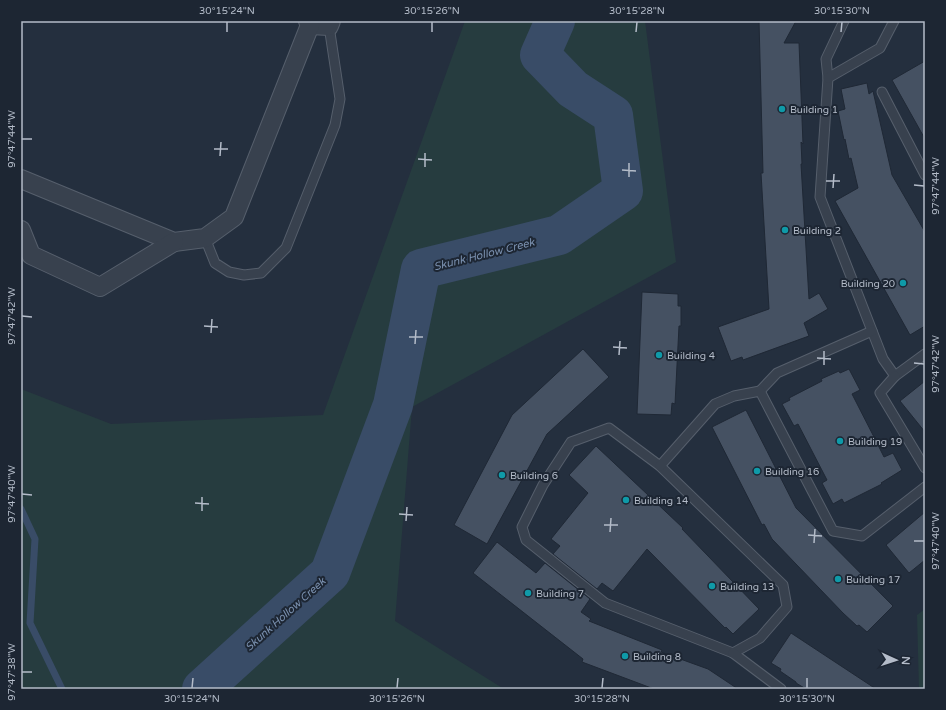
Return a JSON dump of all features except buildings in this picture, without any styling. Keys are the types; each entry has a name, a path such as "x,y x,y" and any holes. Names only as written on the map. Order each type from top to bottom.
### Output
{"street":[{"path":"21,230 30,255 100,287 174,242 205,238 234,217 309,23 330,23"},
{"path":"21,179 174,242"}],"lane":[{"path":"844,21 826,59 828,78 820,197 882,358 895,376"},
{"path":"828,78 880,48 893,23 883,21"},
{"path":"205,238 215,263 229,272 244,275 261,272 286,248 335,125 340,99 330,23"},
{"path":"882,92 925,175"},
{"path":"660,466 715,404 734,396 760,391 777,372 872,331"},
{"path":"925,354 895,376 880,393 925,468"},
{"path":"760,391 833,531 862,536 925,487"},
{"path":"733,653 760,638 787,607 783,585 660,466 609,428 571,442 543,485 522,527 526,540 605,603 733,653 781,689"}],"green space":[{"path":"465,21 645,21 676,262 412,407 395,621 504,689 21,689 21,389 111,424 323,415"},
{"path":"925,609 925,689 919,689 917,615"}],"waterway":[{"name":"Skunk Hollow Creek","path":"202,689 330,573 393,405 421,269 559,235 623,191 613,115 573,89 540,55 555,21"},
{"path":"21,509 35,539 30,623 62,689"}],"place":[{"name":"Building 1","path":"782,109"},
{"name":"Building 2","path":"785,230"},
{"name":"Building 20","path":"903,283"},
{"name":"Building 4","path":"659,355"},
{"name":"Building 19","path":"840,441"},
{"name":"Building 16","path":"757,471"},
{"name":"Building 6","path":"502,475"},
{"name":"Building 14","path":"626,500"},
{"name":"Building 17","path":"838,579"},
{"name":"Building 13","path":"712,586"},
{"name":"Building 7","path":"528,593"},
{"name":"Building 8","path":"625,656"}]}
